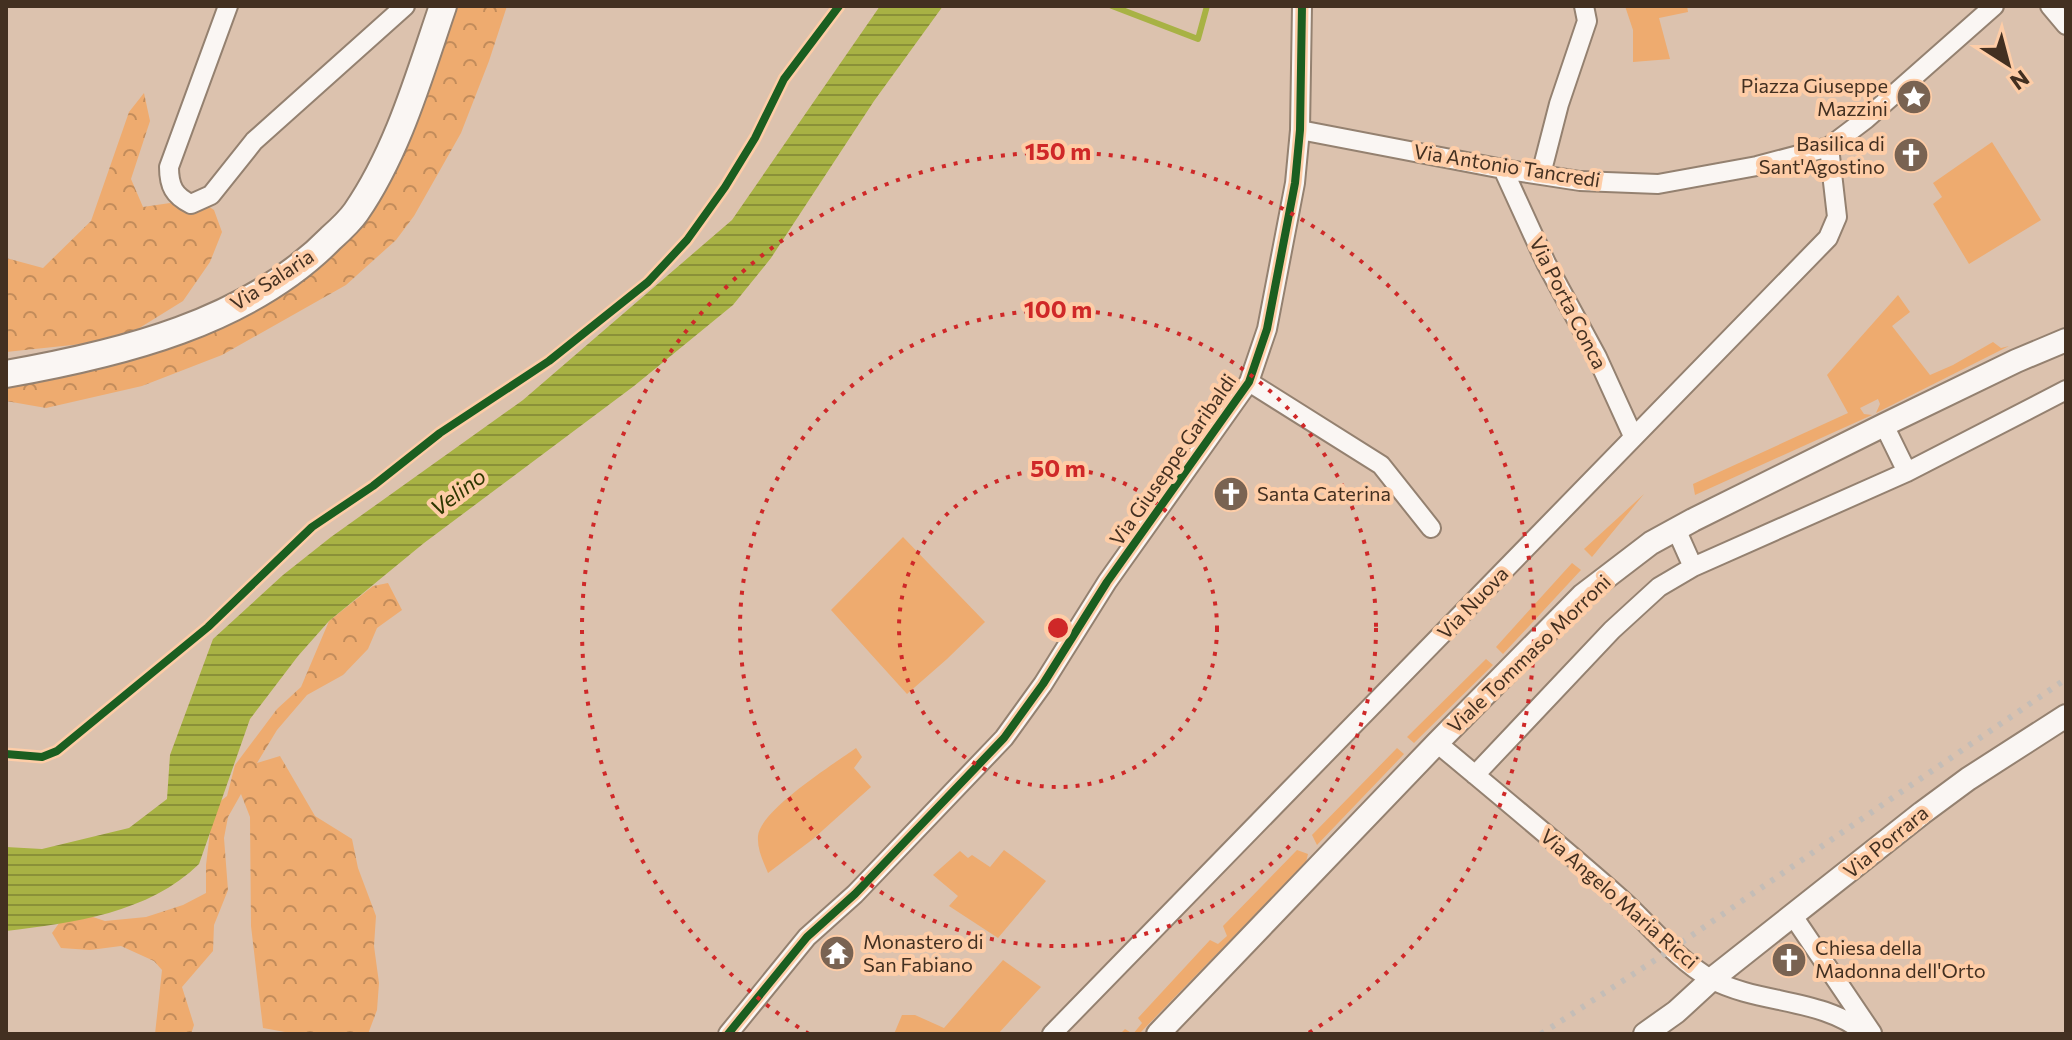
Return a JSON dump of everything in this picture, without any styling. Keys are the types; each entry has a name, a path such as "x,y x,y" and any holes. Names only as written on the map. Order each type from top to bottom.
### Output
{"main road":[{"name":"Via Salaria","path":"6,374 68,363 156,338 229,309 274,284 315,255 354,215 383,168 443,6"}],"street":[{"path":"228,6 169,167 169,183 179,198 191,204 211,195 254,141 405,6"},
{"name":"Via Giuseppe Garibaldi","path":"728,1034 807,937 855,894 1004,738 1043,684 1107,582 1249,382 1267,329 1295,183 1300,130 1302,6"},
{"path":"1541,174 1559,104 1587,21 1584,6"},
{"name":"Via Antonio Tancredi","path":"1300,130 1580,181 1658,184 1757,166 1829,147 1866,119 1994,6"},
{"path":"2050,6 2066,25"},
{"name":"Via Nuova","path":"1052,1034 1828,238 1837,217 1829,147"},
{"name":"Via Porta Conca","path":"1503,169 1546,263 1597,357 1633,436"},
{"name":"Viale Tommaso Morroni","path":"1158,1034 1583,595 1651,543 1884,425 2066,340"},
{"path":"1249,382 1381,465 1431,528"},
{"path":"1475,775 1612,630 1659,587 1693,567 1907,472 2066,390"},
{"path":"1884,425 1907,472"},
{"path":"1676,529 1693,567"},
{"name":"Via Porrara","path":"1645,1034 1940,799 2066,716"},
{"name":"Via Angelo Maria Ricci","path":"1437,743 1621,899 1679,955 1712,979 1824,1011 1866,1034"},
{"path":"1793,916 1873,1034"}],"green space":[{"path":"454,6 507,6 461,133 414,216 396,240 346,285 222,355 142,386 46,408 6,401 6,381 171,345 364,218 412,135"},
{"path":"1625,6 1687,6 1688,12 1659,18 1670,59 1633,62 1633,30"},
{"path":"144,93 150,121 131,179 143,207 197,199 214,210 222,232 210,262 183,301 120,340 6,352 6,258 43,268 91,221 129,112"},
{"path":"1992,142 2041,220 1969,264 1933,204 1942,197 1933,183"},
{"path":"1898,295 1910,312 1892,326 1930,375 1993,342 2001,348 2009,346 1876,413 1880,404 1878,399 1860,408 1864,414 1872,415 1695,495 1693,484 1848,413 1827,375"},
{"path":"1644,494 1592,557 1584,549"},
{"path":"903,537 985,622 907,694 831,610"},
{"path":"1572,563 1581,570 1503,654 1496,647"},
{"path":"388,583 402,610 377,628 368,649 343,675 307,695 277,730 257,763 280,756 315,816 352,839 358,868 376,916 374,946 379,983 377,1010 368,1034 296,1034 263,1028 251,926 250,817 241,794 228,817 224,838 228,890 214,925 213,951 182,987 194,1025 191,1034 155,1034 162,970 154,961 121,946 90,950 61,948 52,933 69,909 105,921 146,917 183,905 206,893 213,807 227,796 235,765 277,709 301,687 329,621 373,586"},
{"path":"1486,659 1493,665 1414,743 1407,737"},
{"path":"856,748 862,757 854,768 871,787 813,839 768,873 758,846 762,825 784,801"},
{"path":"1397,748 1404,754 1317,845 1312,835"},
{"path":"1004,850 1046,881 998,938 949,906 958,896 933,875 960,851 968,858 972,855 990,867"},
{"path":"1297,850 1308,854 1306,862 1139,1034 1133,1034 1142,1023 1138,1018 1210,940 1218,944 1227,936 1223,926"},
{"path":"1003,960 1041,987 998,1034 894,1034 902,1015 915,1015 944,1028"}],"water":[{"name":"Velino","path":"880,6 943,6 874,101 771,258 733,305 634,386 424,543 329,621 250,719 199,864 179,881 134,905 83,919 6,931 6,847 42,849 129,828 167,799 170,755 213,639 283,575 331,537 523,400 732,220"}],"waterway":[{"path":"1112,6 1198,39 1207,6"}],"railway":[{"path":"1541,1034 1672,949 2066,679"}],"cycle path":[{"path":"6,754 42,757 57,751 208,627 312,527 373,486 440,433 549,361 648,282 687,240 725,187 755,138 784,79 839,6"},
{"path":"728,1034 807,937 855,894 1004,738 1043,684 1107,582 1249,382 1267,329 1295,183 1300,130 1302,6"}],"place":[{"name":"Piazza Giuseppe Mazzini","path":"1914,97"},
{"name":"Basilica di Sant'Agostino","path":"1911,155"},
{"name":"Santa Caterina","path":"1231,494"},
{"name":"Monastero di San Fabiano","path":"837,953"},
{"name":"Chiesa della Madonna dell'Orto","path":"1789,960"}]}
